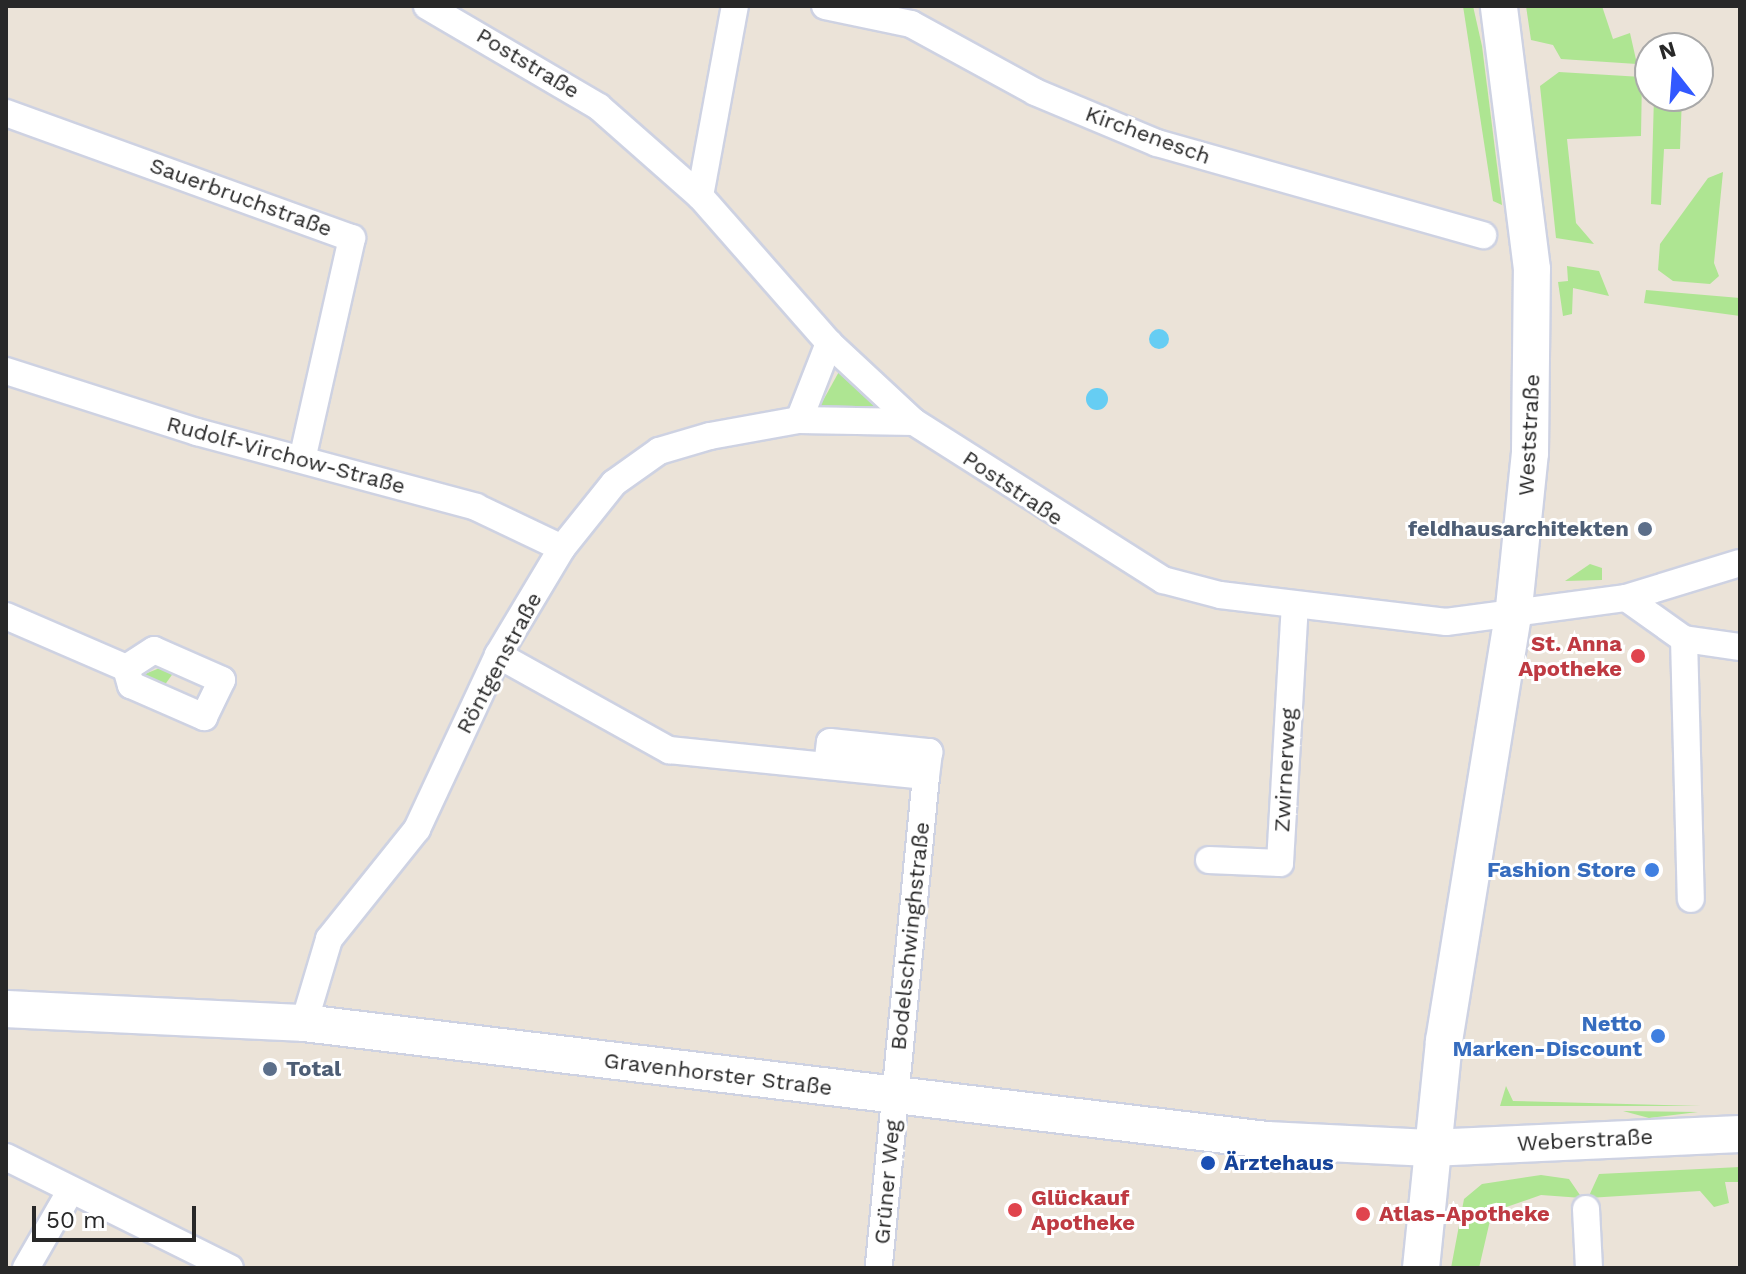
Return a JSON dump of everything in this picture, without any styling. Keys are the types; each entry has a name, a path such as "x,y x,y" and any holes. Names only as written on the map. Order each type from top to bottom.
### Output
{"main road":[{"name":"Weststraße","path":"1421,1268 1430,1148 1513,617 1530,453 1532,269 1499,6"},
{"name":"Gravenhorster Straße","path":"6,1009 304,1023 1267,1140 1430,1148"},
{"name":"Weberstraße","path":"1430,1148 1740,1134"}],"street":[{"name":"Poststraße","path":"427,6 599,107 700,196 829,343 914,422 1163,580 1295,606 1446,622 1513,617 1626,598 1740,563"},
{"path":"700,196 735,6"},
{"name":"Kirchenesch","path":"825,6 911,24 1035,92 1157,143 1483,235"},
{"name":"Sauerbruchstraße","path":"6,113 352,238 302,459"},
{"path":"799,420 829,343"},
{"name":"Rudolf-Virchow-Straße","path":"6,371 476,507 562,548"},
{"name":"Röntgenstraße","path":"304,1023 329,939 417,829 498,655 562,548 614,483 659,451 799,420 914,422"},
{"path":"1626,598 1684,639 1740,647"},
{"name":"Zwirnerweg","path":"1209,860 1280,863 1295,606"},
{"path":"6,616 126,668"},
{"path":"1684,639 1691,899"},
{"name":"Bodelschwinghstraße","path":"498,655 669,750 926,776 894,1096"},
{"name":"Grüner Weg","path":"879,1268 894,1096"},
{"path":"6,1157 230,1268"},
{"path":"26,1268 71,1190"},
{"path":"1586,1209 1589,1268"}],"green space":[{"path":"1463,6 1473,6 1482,46 1502,205 1493,201"},
{"path":"1526,6 1602,6 1613,39 1630,33 1634,64 1561,59 1553,45 1531,40"},
{"path":"1559,72 1634,77 1634,112 1641,112 1641,136 1567,139 1576,223 1594,244 1556,238 1540,86"},
{"path":"1654,112 1681,112 1680,149 1664,149 1661,205 1651,204"},
{"path":"1723,172 1714,263 1719,276 1710,284 1673,281 1658,270 1660,244 1708,178"},
{"path":"1567,266 1599,271 1609,296 1573,288 1572,314 1563,316 1558,282 1568,281"},
{"path":"1646,290 1740,298 1740,316 1644,303"},
{"path":"841,368 878,402 865,415 820,406"},
{"path":"1590,564 1602,568 1602,580 1565,581"},
{"path":"167,665 174,672 164,686 140,676"},
{"path":"1506,1086 1513,1101 1701,1106 1500,1106"},
{"path":"1623,1111 1698,1112 1649,1118"},
{"path":"1740,1167 1740,1182 1725,1182 1729,1203 1714,1207 1700,1191 1588,1198 1599,1174"},
{"path":"1541,1175 1569,1179 1582,1198 1541,1195 1492,1212 1479,1268 1451,1268 1464,1199 1482,1184"}],"water":[{"path":"1159,329 1166,332 1169,339 1166,346 1159,349 1152,346 1149,339 1152,332"},
{"path":"1097,388 1105,391 1108,399 1105,407 1097,410 1089,407 1086,399 1089,391"}],"place":[{"name":"feldhausarchitekten","path":"1645,529"},
{"name":"St. Anna Apotheke","path":"1638,656"},
{"name":"Fashion Store","path":"1652,870"},
{"name":"Netto Marken-Discount","path":"1658,1036"},
{"name":"Total","path":"270,1069"},
{"name":"Ärztehaus","path":"1208,1163"},
{"name":"Glückauf Apotheke","path":"1015,1210"},
{"name":"Atlas-Apotheke","path":"1363,1214"}]}
